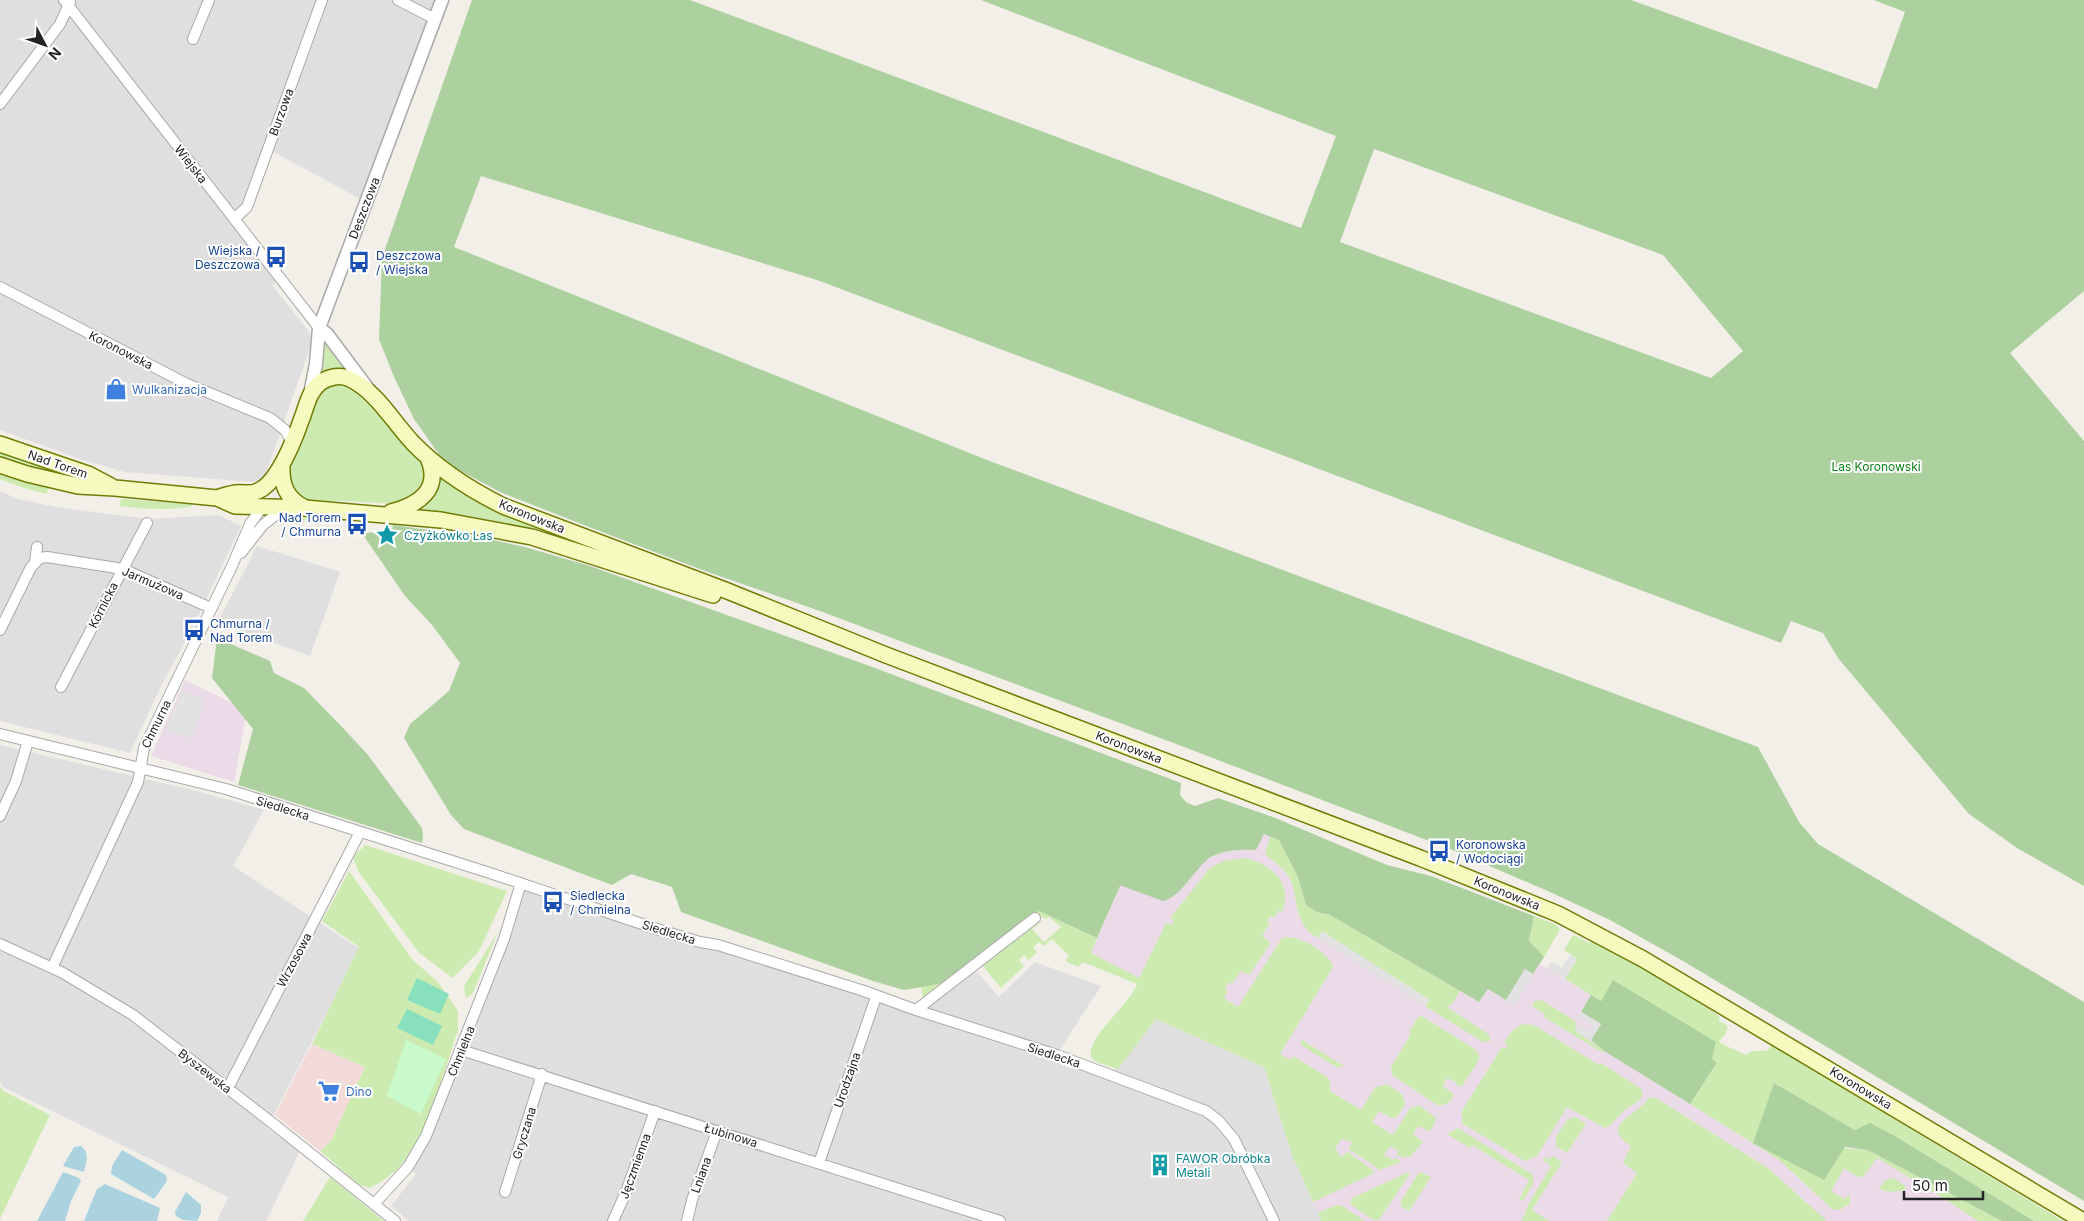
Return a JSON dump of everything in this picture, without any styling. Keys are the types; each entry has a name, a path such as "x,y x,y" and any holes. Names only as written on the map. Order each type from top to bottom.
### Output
{"main road":[{"path":"309,396 320,383 330,378 341,376 350,379 372,394"},
{"name":"Koronowska","path":"372,394 428,458 456,479 503,506 1412,855 1558,914 1643,959 2083,1221"},
{"name":"Deszczowa","path":"279,469 292,442 309,396"},
{"name":"Nad Torem","path":"0,444 88,474 115,488"},
{"path":"385,514 410,506 424,497 433,479 432,466 428,458"},
{"name":"Nad Torem","path":"0,465 27,474 78,486 217,498 235,506 262,507"},
{"path":"279,469 286,492 296,503 305,508"},
{"name":"Nad Torem","path":"217,498 236,493 258,492 269,484 279,469"},
{"name":"Koronowska","path":"262,507 305,508 441,520 532,537 780,617 803,622"}],"street":[{"path":"193,39 209,0"},
{"name":"Burzowa","path":"234,219 247,207 322,0"},
{"path":"398,0 435,18"},
{"name":"Deszczowa","path":"309,396 316,364 319,328 442,0"},
{"path":"0,104 60,24 68,2"},
{"name":"Wiejska","path":"68,2 319,328"},
{"name":"Koronowska","path":"0,287 185,383 264,416 285,430 292,442"},
{"name":"Koronowska","path":"319,328 327,334 372,394"},
{"name":"Chmurna","path":"52,968 138,782 144,748 232,566 250,524 262,507 279,469"},
{"name":"Chmurna","path":"232,566 258,530 285,507"},
{"name":"Kórnicka","path":"61,687 146,523"},
{"path":"0,630 35,562 37,547"},
{"name":"Jarmużowa","path":"35,562 40,558 53,558 123,569 211,608"},
{"name":"Siedlecka","path":"0,734 226,789 521,883 660,930 700,942 718,945 1065,1058 1206,1111 1218,1120 1234,1139 1274,1221"},
{"path":"0,816 16,781 28,741"},
{"name":"Wrzosowa","path":"228,1088 360,832"},
{"name":"Chmielna","path":"374,1204 394,1184 416,1157 426,1136 504,939 521,883"},
{"path":"916,1010 1035,918"},
{"name":"Byszewska","path":"0,944 52,968 133,1015 395,1221"},
{"name":"Urodzajna","path":"819,1163 876,997"},
{"name":"Łubinowa","path":"461,1050 542,1074 1000,1221"},
{"name":"Gryczana","path":"505,1192 542,1074"},
{"name":"Jęczmienna","path":"613,1221 626,1192 655,1111"},
{"name":"Lniana","path":"687,1221 692,1200 717,1130"}],"shaded area":[{"path":"0,0 442,0 366,202 268,149 247,207 234,219 281,279 272,285 310,333 312,342 264,479 253,482 125,472 83,460 0,430"},
{"path":"0,491 18,499 56,507 148,519 219,515 241,526 190,633 163,682 130,753 0,721"},
{"path":"257,546 340,572 310,656 220,623 221,616"},
{"path":"185,680 247,710 234,782 151,756"},
{"path":"182,691 204,700 192,738 166,731"},
{"path":"0,745 197,791 264,810 233,866 360,949 267,1128 300,1151 266,1221 217,1221 228,1197 3,1087 0,1081"},
{"path":"1264,834 1279,840 1298,877 1306,905 1317,912 1330,915 1479,1002 1488,989 1525,969 1533,973 1540,964 1591,995 1581,1012 1601,1024 1591,1040 1604,1051 1753,1143 1868,1150 2003,1221 1321,1221 1292,1155 1264,1067 1126,1006 1141,981 1090,954 1120,886 1204,862 1216,854 1243,849"},
{"path":"521,883 916,1010 972,966 999,997 1035,962 1101,986 1057,1054 1110,1073 1156,1019 1264,1067 1292,1155 1321,1221 409,1221 391,1206 416,1174 408,1167 416,1157"},
{"path":"1322,931 1430,1000 1425,1006 1318,938"},
{"path":"1570,954 1577,959 1565,979 1547,968 1551,961 1562,968"},
{"path":"1525,969 1533,974 1514,1005 1506,1000"},
{"path":"1581,1012 1601,1024 1591,1040 1575,1031 1576,1024 1588,1031 1592,1025 1578,1016"},
{"path":"312,1044 365,1067 331,1141 320,1151 275,1115"}],"green space":[{"name":"Las Koronowski","path":"472,0 690,0 1301,228 1336,136 981,0 1631,0 1877,89 1905,12 1874,0 2084,0 2084,291 2010,353 2084,441 2084,886 2017,848 1969,814 1838,658 1823,633 1791,621 1781,643 817,280 481,176 454,247 987,460 1758,747 1799,822 1818,844 2084,1002 2084,1201 1683,961 1610,920 1550,892 1450,849 1171,742 594,529 500,492 457,469 440,456 414,419 379,339 382,258","holes":["1374,149 1663,255 1743,351 1711,378 1340,242"]},
{"path":"324,340 349,370 321,375"},
{"path":"333,381 354,384 420,456 428,473 421,494 398,504 342,501 315,502 300,499 285,476 314,396"},
{"path":"0,450 92,483 0,459"},
{"path":"0,471 49,485 47,494 0,479"},
{"path":"437,473 628,558 417,511"},
{"path":"121,499 191,504 192,506 165,509 138,508 120,506"},
{"path":"291,514 332,520 332,521 276,518"},
{"path":"393,525 483,538 525,547 590,566 867,665 1181,783 1180,795 1186,802 1195,806 1218,798 1273,817 1387,865 1431,876 1534,916 1529,941 1544,957 1533,974 1525,969 1506,1000 1488,989 1479,1002 1330,915 1317,912 1306,905 1298,877 1279,840 1264,834 1256,850 1220,853 1209,858 1181,889 1169,899 1163,901 1120,886 1097,938 1039,911 945,983 904,990 873,981 681,912 672,887 631,874 612,885 464,829 451,815 404,738 410,724 449,691 460,663 432,625 405,596 361,532 391,534"},
{"path":"217,638 270,661 274,673 304,688 368,755 422,828 422,843 238,785 253,729 212,678"},
{"path":"1270,837 1279,840 1298,877 1306,905 1317,912 1330,915 1460,991 1450,1007 1448,1005 1447,1007 1488,1034 1490,1041 1483,1042 1425,1006 1429,1000 1322,932 1318,938 1310,933 1298,912 1293,887 1288,875 1265,854"},
{"path":"365,845 507,891 479,951 453,978 419,953 358,871 353,857"},
{"path":"1246,858 1272,870 1282,884 1285,902 1282,912 1279,910 1274,918 1271,916 1267,921 1270,923 1262,936 1269,941 1269,946 1249,975 1241,971 1232,984 1229,982 1225,988 1228,990 1224,998 1238,1007 1282,938 1295,938 1312,945 1331,961 1333,967 1280,1054 1290,1060 1293,1056 1327,1077 1330,1082 1330,1091 1361,1110 1376,1086 1387,1084 1403,1095 1404,1102 1406,1103 1397,1117 1391,1118 1379,1111 1372,1122 1393,1135 1411,1107 1419,1105 1436,1118 1430,1131 1418,1126 1413,1134 1423,1142 1410,1157 1406,1156 1405,1158 1397,1155 1399,1151 1390,1146 1384,1155 1394,1160 1396,1158 1401,1162 1380,1170 1349,1149 1352,1142 1341,1139 1335,1149 1341,1157 1348,1152 1373,1170 1374,1173 1313,1202 1292,1155 1264,1067 1156,1019 1118,1069 1096,1062 1091,1057 1091,1049 1095,1040 1133,992 1137,984 1083,962 1078,967 1065,961 1069,956 1052,939 1043,946 1039,942 1033,947 1037,952 1029,960 1024,955 1019,960 1024,966 1001,988 981,964 1036,919 1042,921 1032,929 1044,942 1061,927 1049,917 1046,919 1037,914 926,998 923,998 921,987 945,983 1039,911 1097,938 1091,953 1139,978 1166,923 1172,925 1174,920 1170,918 1210,868 1223,861"},
{"path":"349,871 413,960 438,982 458,1011 458,1030 427,1125 416,1145 398,1169 381,1182 369,1188 359,1185 320,1151 331,1141 365,1067 312,1044 359,947 322,921"},
{"path":"1534,916 1557,925 1560,930 1544,957 1529,941"},
{"path":"498,932 473,993 466,998 464,986"},
{"path":"1573,935 1590,943 1593,939 1704,1005 1720,1017 1718,1020 1728,1026 1725,1035 1719,1041 1722,1044 1746,1055 1752,1051 1766,1051 1772,1045 2063,1221 2034,1221 1895,1136 1855,1130 1774,1083 1754,1143 1868,1150 2002,1221 1978,1221 1877,1158 1863,1177 1858,1177 1844,1168 1831,1191 1845,1199 1849,1194 1850,1203 1840,1210 1832,1209 1778,1159 1690,1104 1717,1064 1614,981 1601,1001 1565,979 1577,959 1564,950"},
{"path":"417,978 449,994 440,1014 407,1000"},
{"path":"1613,980 1716,1042 1712,1059 1717,1063 1690,1104 1604,1051 1591,1040 1601,1024 1581,1012 1591,995 1601,1001"},
{"path":"1537,1000 1541,1000 1574,1020 1577,1025 1575,1031 1604,1051 1603,1053 1544,1017 1545,1014 1532,1006"},
{"path":"407,1009 442,1026 433,1045 397,1028"},
{"path":"1422,1016 1476,1050 1479,1055 1479,1060 1462,1086 1458,1086 1454,1081 1447,1078 1443,1086 1454,1095 1449,1102 1443,1105 1437,1105 1392,1075 1391,1067 1411,1034 1409,1032 1418,1017"},
{"path":"1524,1024 1534,1025 1599,1065 1601,1063 1640,1088 1642,1095 1640,1100 1623,1111 1605,1128 1567,1107 1537,1156 1525,1161 1463,1124 1461,1122 1463,1120 1461,1115 1463,1109 1502,1047 1505,1049 1508,1045 1504,1042 1515,1029"},
{"path":"1301,1039 1344,1066 1338,1068 1301,1045"},
{"path":"406,1040 446,1059 421,1114 387,1096"},
{"path":"1774,1083 1855,1130 1870,1123 1895,1136 2034,1221 2002,1221 1868,1150 1845,1147 1824,1180 1753,1143"},
{"path":"0,1086 2,1090 50,1115 0,1219"},
{"path":"1652,1097 1768,1168 1827,1221 1607,1221 1637,1173 1623,1163 1631,1146 1623,1140 1619,1134 1619,1129 1625,1119"},
{"path":"1576,1117 1586,1124 1567,1153 1556,1146 1556,1137 1567,1120"},
{"path":"1458,1128 1533,1175 1533,1184 1523,1200 1519,1200 1529,1180 1472,1145 1470,1148 1447,1134"},
{"path":"1549,1156 1548,1162 1552,1156 1562,1162 1532,1210 1549,1221 1522,1221 1528,1205 1551,1166 1542,1160"},
{"path":"1409,1172 1409,1175 1379,1220 1373,1220 1350,1204 1352,1198"},
{"path":"1421,1172 1431,1177 1409,1211 1401,1206 1401,1201"},
{"path":"330,1177 384,1221 303,1221"},
{"path":"1893,1178 1904,1185 1906,1190 1887,1192 1879,1188 1886,1180"},
{"path":"1336,1205 1342,1206 1365,1221 1321,1221 1318,1213"}],"water":[{"path":"81,1146 86,1152 84,1172 63,1166 74,1147"},
{"path":"122,1150 166,1175 167,1181 154,1199 111,1174 112,1166"},
{"path":"63,1172 79,1178 81,1181 71,1201 65,1221 37,1221"},
{"path":"105,1184 160,1208 157,1221 84,1221 97,1189"},
{"path":"186,1192 201,1205 201,1213 197,1221 183,1220 176,1216 175,1212"}],"place":[{"name":"Wiejska / Deszczowa","path":"276,257"},
{"name":"Deszczowa / Wiejska","path":"359,262"},
{"name":"Wulkanizacja","path":"116,389"},
{"name":"Nad Torem / Chmurna","path":"357,524"},
{"name":"Czyżkówko Las","path":"387,535"},
{"name":"Chmurna / Nad Torem","path":"194,630"},
{"name":"Koronowska / Wodociągi","path":"1439,851"},
{"name":"Siedlecka / Chmielna","path":"553,902"},
{"name":"Dino","path":"329,1091"},
{"name":"FAWOR Obróbka Metali","path":"1160,1165"}]}
